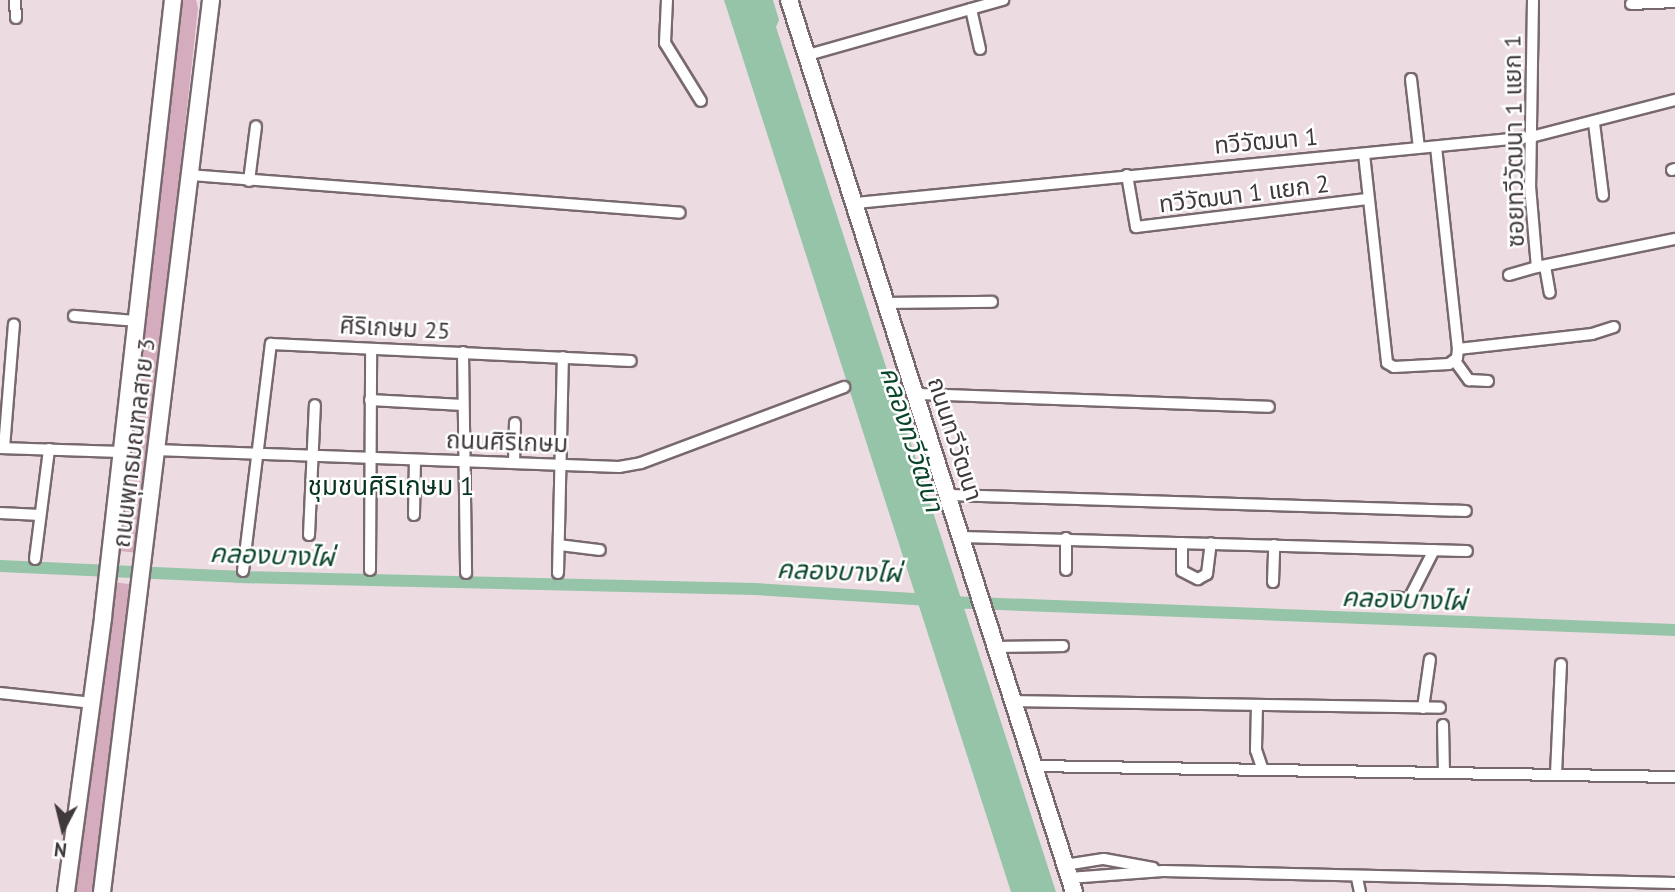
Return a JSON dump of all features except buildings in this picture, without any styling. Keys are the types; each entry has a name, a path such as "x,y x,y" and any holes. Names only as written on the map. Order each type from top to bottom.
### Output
{"main road":[{"name":"ถนนพุทธมณฑลสาย 3","path":"66,892 103,617 173,0"},
{"name":"ถนนทวีวัฒนา","path":"789,0 1070,878"},
{"name":"ถนนพุทธมณฑลสาย 3","path":"103,892 209,4"}],"street":[{"path":"15,0 16,18"},
{"path":"667,0 665,43 701,101"},
{"path":"808,55 1003,0"},
{"name":"ซอยทวีวัฒนา 1 แยก 1","path":"1534,0 1531,137 1541,266 1675,239"},
{"path":"1631,4 1675,2"},
{"path":"971,9 980,49"},
{"path":"1410,79 1419,148"},
{"name":"ทวีวัฒนา 1","path":"856,203 1531,137 1594,123 1675,100"},
{"path":"1594,123 1603,195"},
{"path":"249,181 256,126"},
{"path":"1436,147 1457,355 1469,380 1488,381"},
{"path":"1364,153 1387,363 1406,367 1457,355 1592,334 1614,327"},
{"path":"190,175 680,213"},
{"name":"ทวีวัฒนา 1 แยก 2","path":"1127,176 1136,227 1368,199"},
{"path":"1508,275 1541,266 1550,293"},
{"path":"888,303 992,302"},
{"path":"74,316 136,321"},
{"path":"14,324 2,448 121,452"},
{"name":"ศิริเกษม 25","path":"256,456 271,344 631,361"},
{"path":"370,570 371,349"},
{"path":"463,352 466,573"},
{"path":"558,573 563,357"},
{"name":"ถนนศิริเกษม","path":"153,458 256,456 631,466 844,387"},
{"path":"917,394 1269,407"},
{"path":"370,400 463,405"},
{"path":"309,535 315,405"},
{"path":"514,423 514,463"},
{"path":"35,559 48,449"},
{"path":"243,571 256,456"},
{"path":"414,515 415,460"},
{"path":"949,495 1466,511"},
{"path":"0,513 40,515"},
{"path":"962,537 1467,551"},
{"path":"1066,538 1066,570"},
{"path":"1182,543 1182,570 1198,579 1207,574 1211,543"},
{"path":"559,545 600,550"},
{"path":"1273,582 1274,545"},
{"path":"1394,597 1409,599 1434,550"},
{"path":"997,648 1063,646"},
{"path":"1423,708 1430,660"},
{"path":"1556,774 1561,664"},
{"path":"0,693 92,704"},
{"path":"1013,701 1440,708"},
{"path":"1257,705 1256,750 1262,767"},
{"path":"1443,725 1444,773"},
{"path":"1034,766 1262,767 1675,777"},
{"path":"1070,878 1104,859 1163,871 1357,878 1675,883"},
{"path":"1357,878 1360,892"}],"shaded area":[{"path":"181,0 196,0 198,8 138,553 120,551 155,198"},
{"path":"724,0 773,0 779,20 776,27 1056,892 1011,892"},
{"path":"114,582 135,585 97,892 75,892"}],"waterway":[{"name":"คลองบางไผ่","path":"0,566 238,577 755,589 930,600"},
{"name":"คลองบางไผ่","path":"948,602 1675,630"}],"district":[{"name":"ชุมชนศิริเกษม 1","path":"391,486"}],"water label":[{"name":"คลองทวีวัฒนา","path":"912,439"}]}
